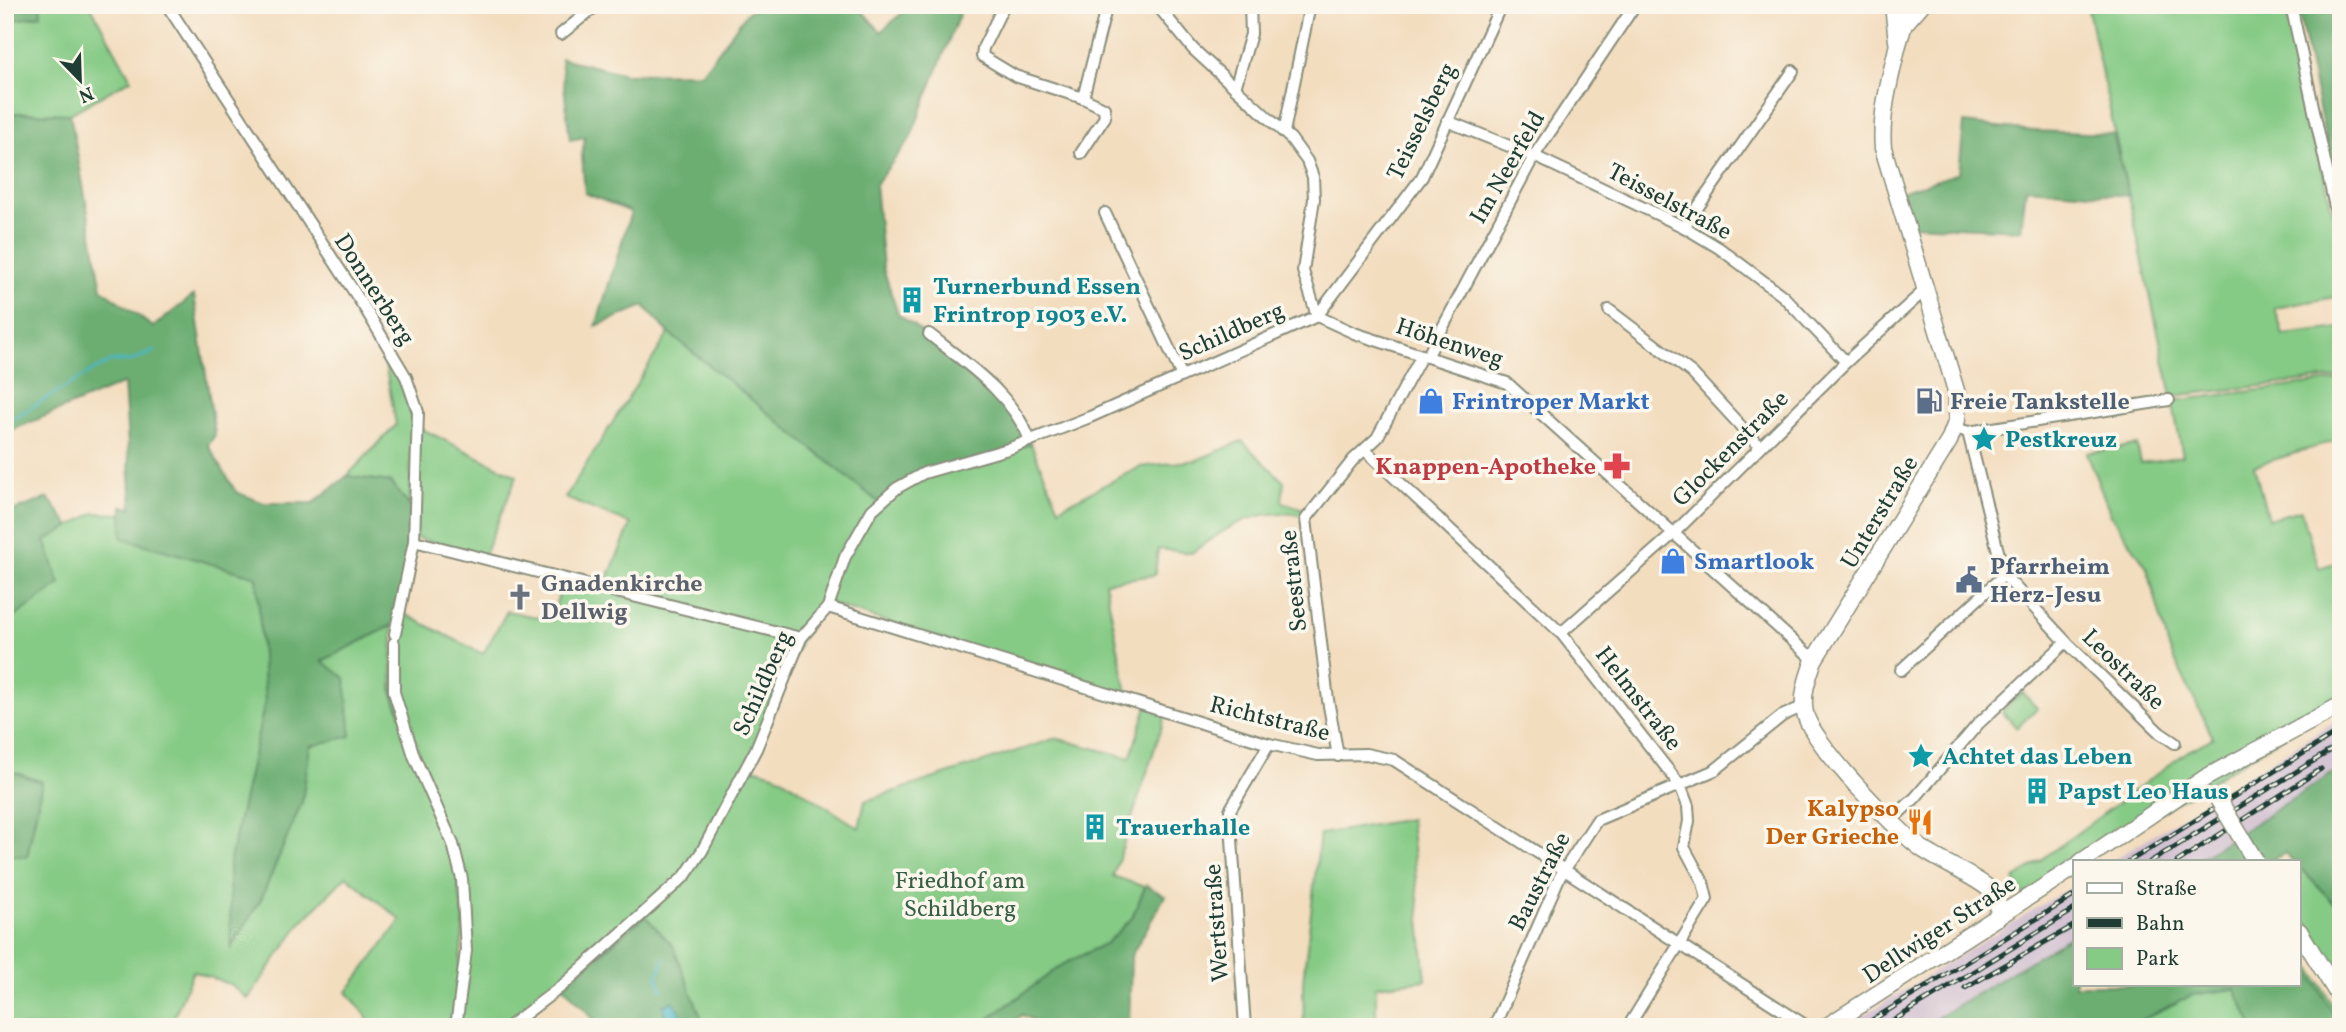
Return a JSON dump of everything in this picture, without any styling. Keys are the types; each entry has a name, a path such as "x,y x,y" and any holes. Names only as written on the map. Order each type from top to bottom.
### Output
{"street":[{"name":"Donnerberg","path":"167,5 366,310 406,377 418,412 414,541 395,638 394,692 414,756 453,844 462,879 466,951 456,1027"},
{"path":"561,34 597,5"},
{"path":"1004,5 983,48 982,56 1015,76 1100,105 1106,112 1081,153"},
{"path":"1083,98 1107,5"},
{"path":"1157,5 1193,49 1284,132 1302,153 1313,177 1314,199 1303,271 1317,316"},
{"path":"1235,89 1251,34 1250,5"},
{"path":"1284,132 1310,5"},
{"name":"Teisselsberg","path":"1317,316 1422,177 1501,5"},
{"name":"Im Neerfeld","path":"1424,356 1534,156 1635,5"},
{"name":"Unterstraße","path":"1893,5 1898,47"},
{"path":"1905,13 1921,5"},
{"path":"2291,5 2341,235"},
{"name":"Unterstraße","path":"1804,706 1805,688 1814,660 1962,430 1958,394 1882,139 1905,13"},
{"path":"1684,227 1793,71"},
{"name":"Teisselstraße","path":"1447,121 1534,156 1684,227 1719,248 1783,296 1846,362"},
{"path":"1105,214 1182,376"},
{"name":"Glockenstraße","path":"1561,633 1672,536 1846,362 1925,290"},
{"path":"1609,310 1692,373 1760,447"},
{"name":"Höhenweg","path":"1317,316 1354,333 1507,383 1672,536 1814,660"},
{"name":"Schildberg","path":"508,1027 562,986 685,876 702,851 761,739 801,638 828,607 853,539 884,499 924,473 1030,440 1317,316"},
{"path":"929,334 996,387 1024,425 1030,440"},
{"name":"Seestraße","path":"1338,756 1326,687 1306,519 1353,460 1366,451 1377,438 1424,356"},
{"path":"1962,430 2169,400"},
{"name":"Leostraße","path":"1962,430 2004,575 2066,642 2160,733 2175,743"},
{"name":"Helmstraße","path":"1366,451 1561,633 1680,785 1688,806 1689,821 1684,847 1703,882 1707,899 1682,944 1628,1027"},
{"path":"414,541 594,589 801,638"},
{"path":"1901,670 2004,575"},
{"name":"Richtstraße","path":"828,607 1298,752 1338,756 1366,754 1394,760 1808,1027"},
{"path":"1890,821 1915,798 1978,724 2066,642"},
{"path":"2084,860 2205,778 2341,705"},
{"path":"1804,706 1812,732 1890,821 1922,849 1991,889 1999,903 1998,917"},
{"name":"Baustraße","path":"1494,1027 1563,869 1597,820 1724,765 1782,716 1804,706"},
{"name":"Wertstraße","path":"1245,1027 1230,810 1269,744"},
{"path":"2205,778 2255,860"},
{"name":"Dellwiger Straße","path":"1826,1027 2073,868"},
{"path":"2301,934 2341,999"}],"shaded area":[{"path":"2341,717 2341,768 2259,822 2197,860 2113,860"},
{"path":"2073,885 2073,935 1922,1027 1845,1027"}],"green space":[{"path":"5,5 40,5 41,15 5,22"},
{"path":"40,5 90,5 131,79 70,114 10,113 5,102 5,22 41,15"},
{"path":"757,5 857,5 881,32 911,5 963,5 910,139 875,185 883,268 898,314 997,388 1031,444 921,477 882,505 669,333 644,306 596,326 631,212 585,193 582,156 585,137 570,140 561,58 625,74 702,73 746,14"},
{"path":"2087,5 2285,5 2341,248 2341,296 2275,308 2283,335 2341,328 2341,377 2172,396"},
{"path":"2297,5 2341,5 2341,211"},
{"path":"5,102 10,113 70,114 102,289 153,327 194,295 215,435 208,445 236,492 264,503 313,503 347,476 390,482 410,506 413,540 393,625 322,661 345,678 351,736 310,746 302,802 261,899 231,948 229,865 265,702 257,577 122,538 122,506 132,508 124,383 5,433"},
{"path":"1964,123 2033,131 2113,134 2129,196 2026,188 2021,230 1912,225 1901,192 1959,173"},
{"path":"669,333 882,505 921,477 1031,444 1059,508 1140,467 1197,460 1242,441 1284,482 1282,502 1307,510 1306,516 1274,514 1245,520 1192,553 1158,549 1155,575 1105,582 1128,698 824,602 802,639 604,587 631,524 565,498"},
{"path":"382,347 402,379 412,413 410,506 390,482 347,476 396,425"},
{"path":"2341,380 2341,439 2254,466 2268,519 2301,510 2319,568 2341,561 2341,597 2332,600 2341,623 2341,701 2083,860 2073,860 2073,866 2024,896 2014,880 2188,751 2213,738 2169,648 2147,567 2111,515 2087,453 2137,445 2141,463 2183,456 2172,401"},
{"path":"418,427 517,476 484,555 416,538"},
{"path":"48,498 70,526 45,541 60,584 5,624 5,549 10,548 9,521 13,511"},
{"path":"94,513 122,514 123,538 257,577 265,702 229,865 232,946 261,899 302,802 321,661 393,625 392,692 451,845 464,919 454,1027 370,1027 366,1015 347,992 401,920 346,876 300,924 248,999 231,985 193,971 170,1027 5,1027 5,854 27,857 42,782 5,769 5,624 18,613 45,541"},
{"name":"Friedhof am Schildberg","path":"562,581 800,642 750,767 777,775 859,828 865,801 1056,738 1130,758 1147,706 1167,711 1113,876 1145,887 1132,918 1107,943 1062,965 978,1027 705,1027 673,946 645,916 505,1027 458,1027 467,951 463,880 415,756 394,692 399,611 483,654 507,611 552,620"},
{"path":"2022,692 2037,708 2017,728 2002,712"},
{"path":"2341,768 2341,900 2334,903 2300,868 2300,860 2292,860 2285,853 2272,860 2197,860"},
{"path":"5,769 42,782 27,857 5,854"},
{"path":"1410,819 1426,980 1376,986 1376,1027 1304,1027 1303,982 1320,834"},
{"path":"2300,868 2334,903 2341,900 2341,977 2300,912"},
{"path":"1146,885 1165,896 1131,956 1129,1027 1049,1027 1022,1015 1008,1027 978,1027 1062,965 1107,943 1132,918"},
{"path":"645,916 673,946 705,1027 601,1027 563,986"},
{"path":"2073,935 2073,986 2300,986 2300,950 2341,1019 2341,1027 1922,1027"},
{"path":"2073,935 2073,986 2300,986 2300,956 2341,1027 2253,1027 2235,989 2192,995 2127,1027 1922,1027"}],"water":[{"path":"673,1001 682,1015 680,1027 668,1027 663,1006"}],"waterway":[{"path":"2337,5 2335,21 2341,52"},
{"path":"5,423 112,361 131,361 155,351"},
{"path":"662,990 657,976 665,958"}],"railway":[{"path":"2131,860 2341,730"},
{"path":"2153,860 2341,744"},
{"path":"2180,860 2321,769"},
{"path":"1861,1027 2073,896"},
{"path":"1883,1027 2073,910"},
{"path":"1965,988 2073,926"}],"place":[{"name":"Turnerbund Essen Frintrop 1903 e.V.","path":"912,300"},
{"name":"Frintroper Markt","path":"1431,401"},
{"name":"Freie Tankstelle","path":"1929,401"},
{"name":"Pestkreuz","path":"1984,439"},
{"name":"Knappen-Apotheke","path":"1617,466"},
{"name":"Smartlook","path":"1673,561"},
{"name":"Pfarrheim Herz-Jesu","path":"1969,580"},
{"name":"Gnadenkirche Dellwig","path":"520,597"},
{"name":"Achtet das Leben","path":"1921,756"},
{"name":"Papst Leo Haus","path":"2037,791"},
{"name":"Kalypso Der Grieche","path":"1920,822"},
{"name":"Trauerhalle","path":"1095,827"}]}
